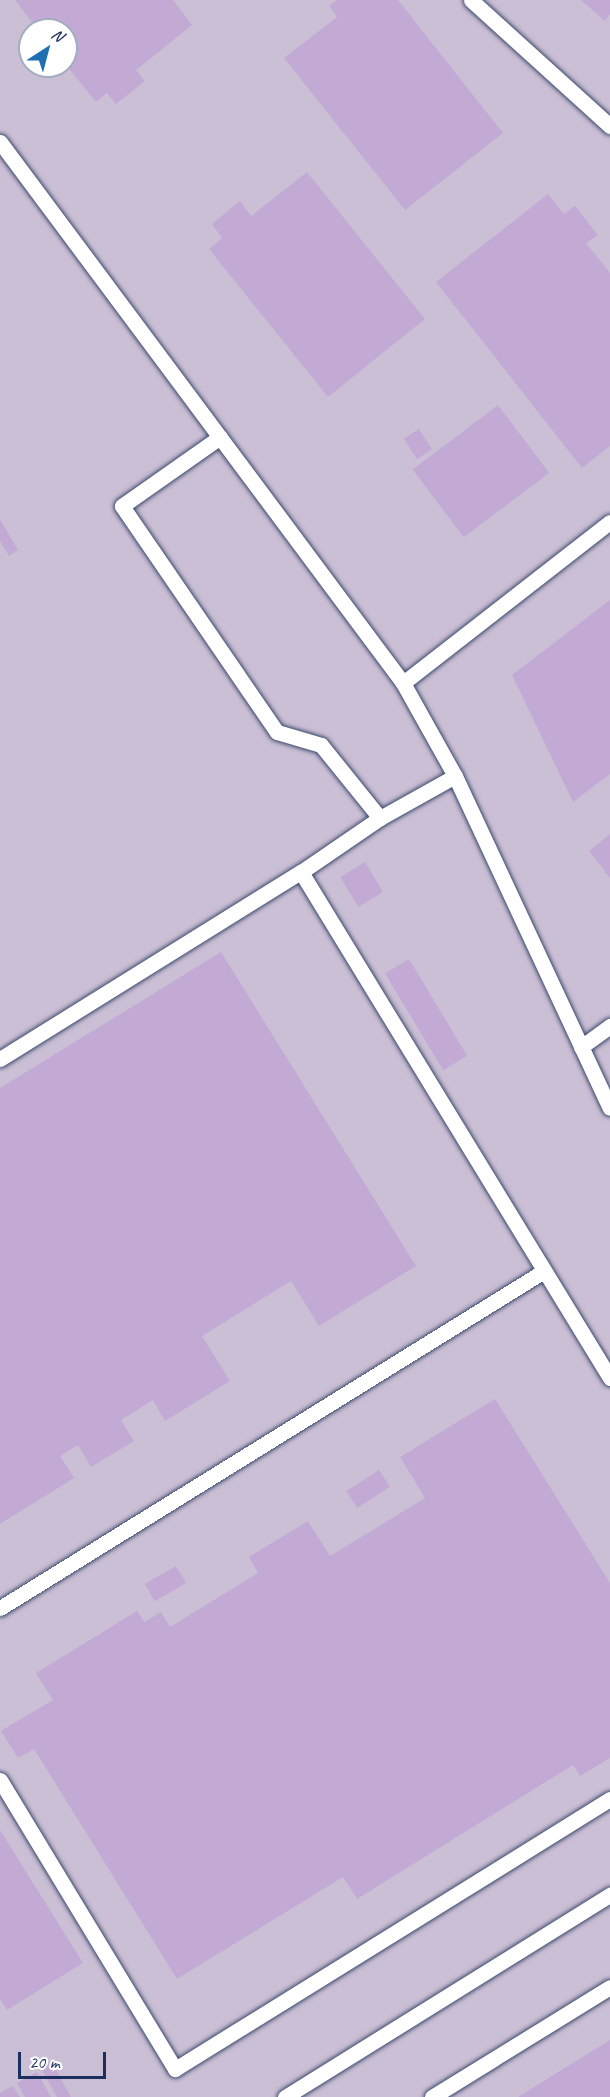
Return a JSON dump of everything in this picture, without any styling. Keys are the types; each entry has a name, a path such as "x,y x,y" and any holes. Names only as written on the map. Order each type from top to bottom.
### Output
{"lane":[{"path":"471,0 610,126"},
{"path":"0,141 403,683 455,776 610,1108"},
{"path":"220,436 122,506 277,732 321,745 380,818"},
{"path":"403,683 610,522"},
{"path":"0,1059 301,872 380,818 455,776"},
{"path":"301,872 610,1378"},
{"path":"582,1047 610,1026"},
{"path":"0,1608 544,1271"},
{"path":"0,1780 175,2069 610,1799"},
{"path":"285,2097 610,1895"},
{"path":"432,2097 610,1987"}],"shaded area":[{"path":"0,0 610,0 610,2097 0,2097"}],"building":[{"path":"15,0 173,0 192,25 136,70 145,81 116,104 107,93 96,102 77,78 78,18 29,18"},
{"path":"337,0 398,0 503,133 405,210 284,58 337,17 329,6"},
{"path":"581,0 610,0 610,14 605,21"},
{"path":"307,172 425,319 328,397 209,249 222,238 212,224 240,201 251,216"},
{"path":"548,194 564,214 575,206 598,235 586,243 610,273 610,446 582,468 436,282"},
{"path":"498,405 549,473 464,537 413,469"},
{"path":"419,429 432,449 417,459 404,439"},
{"path":"0,519 18,550 9,556 0,541"},
{"path":"610,600 610,774 573,802 512,675"},
{"path":"610,834 610,878 589,851"},
{"path":"365,862 383,892 358,907 340,877"},
{"path":"221,952 416,1266 319,1326 291,1281 202,1336 230,1381 165,1421 153,1400 121,1420 134,1441 91,1467 78,1445 60,1456 74,1478 0,1524 0,1088"},
{"path":"409,959 467,1056 443,1070 385,973"},
{"path":"495,1399 610,1583 610,1758 580,1776 573,1765 357,1899 343,1877 177,1979 34,1749 18,1758 1,1731 53,1700 36,1673 137,1611 144,1622 161,1612 170,1627 258,1573 249,1557 308,1521 330,1556 425,1498 400,1457"},
{"path":"379,1470 390,1487 357,1508 346,1491"},
{"path":"176,1566 186,1583 155,1601 145,1584"},
{"path":"0,1830 83,1963 7,2010 0,1999"},
{"path":"610,2040 610,2097 518,2097"},
{"path":"52,2062 71,2097 57,2097 41,2068"},
{"path":"37,2072 51,2097 25,2097 17,2083"},
{"path":"13,2086 20,2097 0,2097 0,2093"}]}
